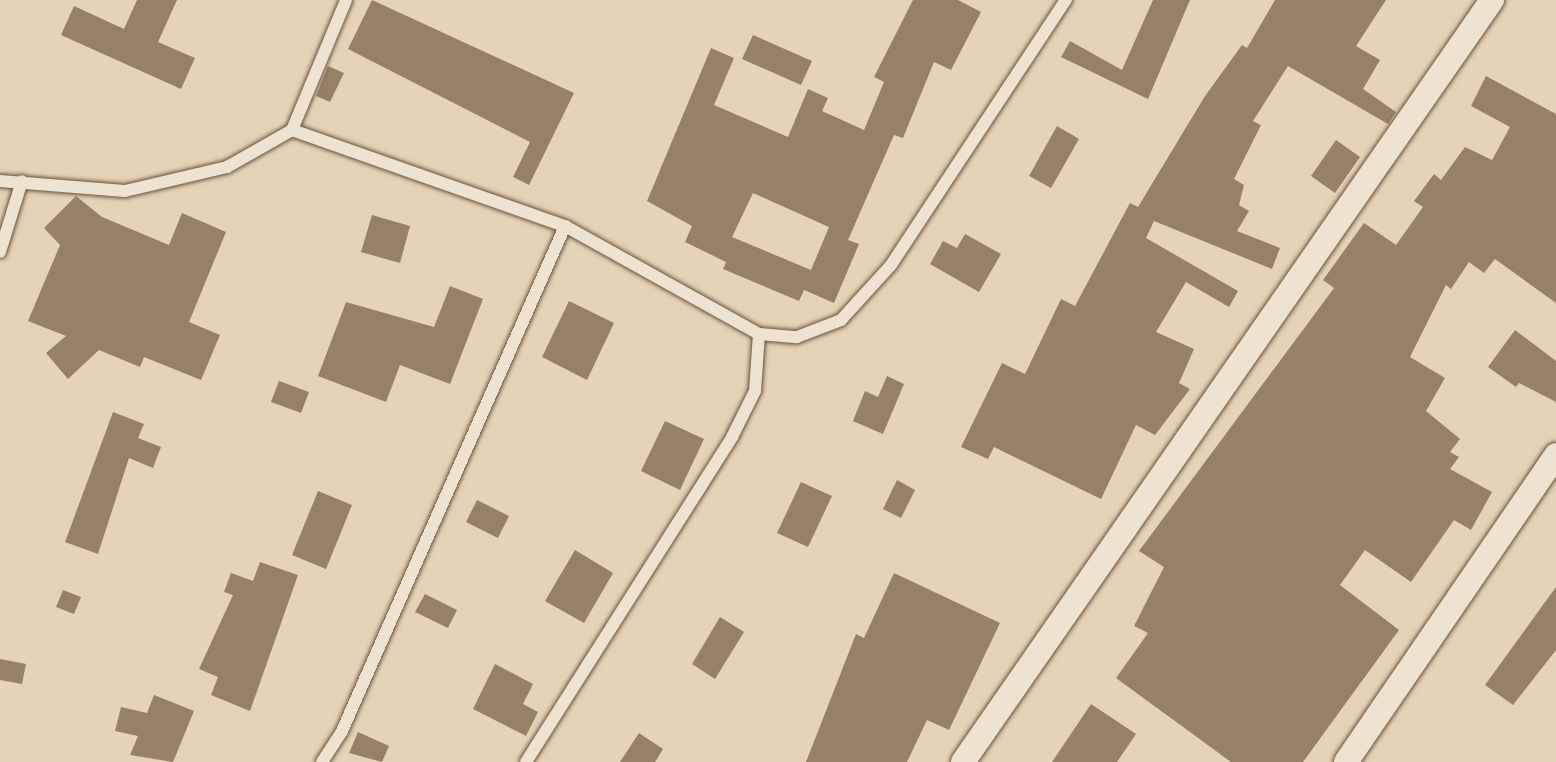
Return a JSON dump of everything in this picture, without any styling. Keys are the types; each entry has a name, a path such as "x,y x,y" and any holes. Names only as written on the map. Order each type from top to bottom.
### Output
{"street":[{"path":"963,762 1492,0"},
{"path":"1346,762 1556,455"}],"lane":[{"path":"0,181 125,191 227,167 292,130 346,0"},
{"path":"292,130 565,226 759,334 797,337 841,320 891,265 1066,0"},
{"path":"0,252 22,181"},
{"path":"322,762 342,731 565,226"},
{"path":"526,762 732,437 755,391 759,334"}],"building":[{"path":"137,0 177,0 158,42 195,58 181,89 61,35 74,6 124,29"},
{"path":"372,0 574,93 529,185 513,177 530,142 348,49"},
{"path":"913,0 958,0 981,12 951,70 934,62 903,138 894,135 848,240 859,244 834,303 804,290 799,301 723,269 726,262 685,242 692,226 647,201 711,48 734,58 714,105 788,137 808,89 828,98 822,111 864,130 884,82 874,77","holes":["753,193 829,227 811,270 732,237"]},
{"path":"1153,0 1190,0 1148,99 1061,57 1070,41 1122,70"},
{"path":"1275,0 1386,0 1356,46 1380,60 1363,89 1396,112 1388,124 1288,66 1253,121 1261,125 1234,179 1244,185 1239,205 1249,211 1237,231 1280,248 1272,269 1154,221 1146,238 1238,291 1229,307 1186,282 1156,332 1194,349 1179,383 1190,389 1155,435 1136,425 1101,499 994,447 988,459 961,447 1002,363 1025,374 1061,299 1075,306 1130,203 1138,207 1205,96 1242,45 1247,48"},
{"path":"753,35 812,61 801,85 742,59"},
{"path":"328,66 344,73 330,102 316,96"},
{"path":"1486,76 1556,114 1556,303 1495,259 1484,273 1469,262 1451,289 1446,285 1410,357 1445,378 1426,411 1460,439 1450,452 1459,457 1450,469 1492,492 1471,530 1454,520 1411,582 1365,550 1340,585 1399,630 1303,762 1231,762 1116,678 1148,633 1134,626 1164,567 1139,551 1334,288 1323,280 1364,223 1396,245 1423,207 1414,201 1434,174 1441,180 1465,147 1492,160 1510,127 1471,106"},
{"path":"1057,126 1079,139 1051,188 1029,176"},
{"path":"1336,140 1360,157 1335,193 1311,176"},
{"path":"76,196 102,217 169,245 182,213 226,232 189,322 220,335 201,380 144,357 140,367 99,350 68,379 46,353 66,336 28,321 60,245 44,228"},
{"path":"372,215 410,226 400,263 361,252"},
{"path":"965,234 1001,254 979,292 930,264 943,241 957,248"},
{"path":"450,286 483,299 450,384 400,365 386,402 318,376 346,302 434,327"},
{"path":"569,301 614,323 587,380 542,357"},
{"path":"1515,330 1556,361 1556,402 1519,383 1516,387 1488,367"},
{"path":"887,376 904,384 883,434 853,421 865,391 878,397"},
{"path":"279,381 309,392 301,413 271,402"},
{"path":"113,412 144,424 138,438 161,447 153,468 129,458 98,554 65,542"},
{"path":"665,421 704,439 680,490 641,471"},
{"path":"897,480 915,490 901,518 883,509"},
{"path":"801,482 832,496 808,547 777,533"},
{"path":"318,491 352,505 326,569 292,555"},
{"path":"477,500 509,516 498,538 466,522"},
{"path":"575,550 613,573 584,623 545,601"},
{"path":"260,562 298,575 250,711 211,695 218,677 199,669 233,595 224,592 231,573 253,581"},
{"path":"894,573 1000,623 949,730 927,720 907,762 806,762 856,634 864,638"},
{"path":"1556,587 1556,650 1513,705 1485,685"},
{"path":"63,590 81,597 74,614 56,607"},
{"path":"425,594 457,610 448,628 415,612"},
{"path":"720,617 744,632 715,679 692,664"},
{"path":"0,659 26,664 22,684 0,680"},
{"path":"495,664 533,684 523,704 538,712 526,736 473,709"},
{"path":"154,695 194,711 173,762 130,755 138,736 115,731 121,707 147,713"},
{"path":"1091,704 1136,734 1117,762 1052,762"},
{"path":"358,732 389,746 382,762 349,753"},
{"path":"639,733 663,749 655,762 620,762"}]}
